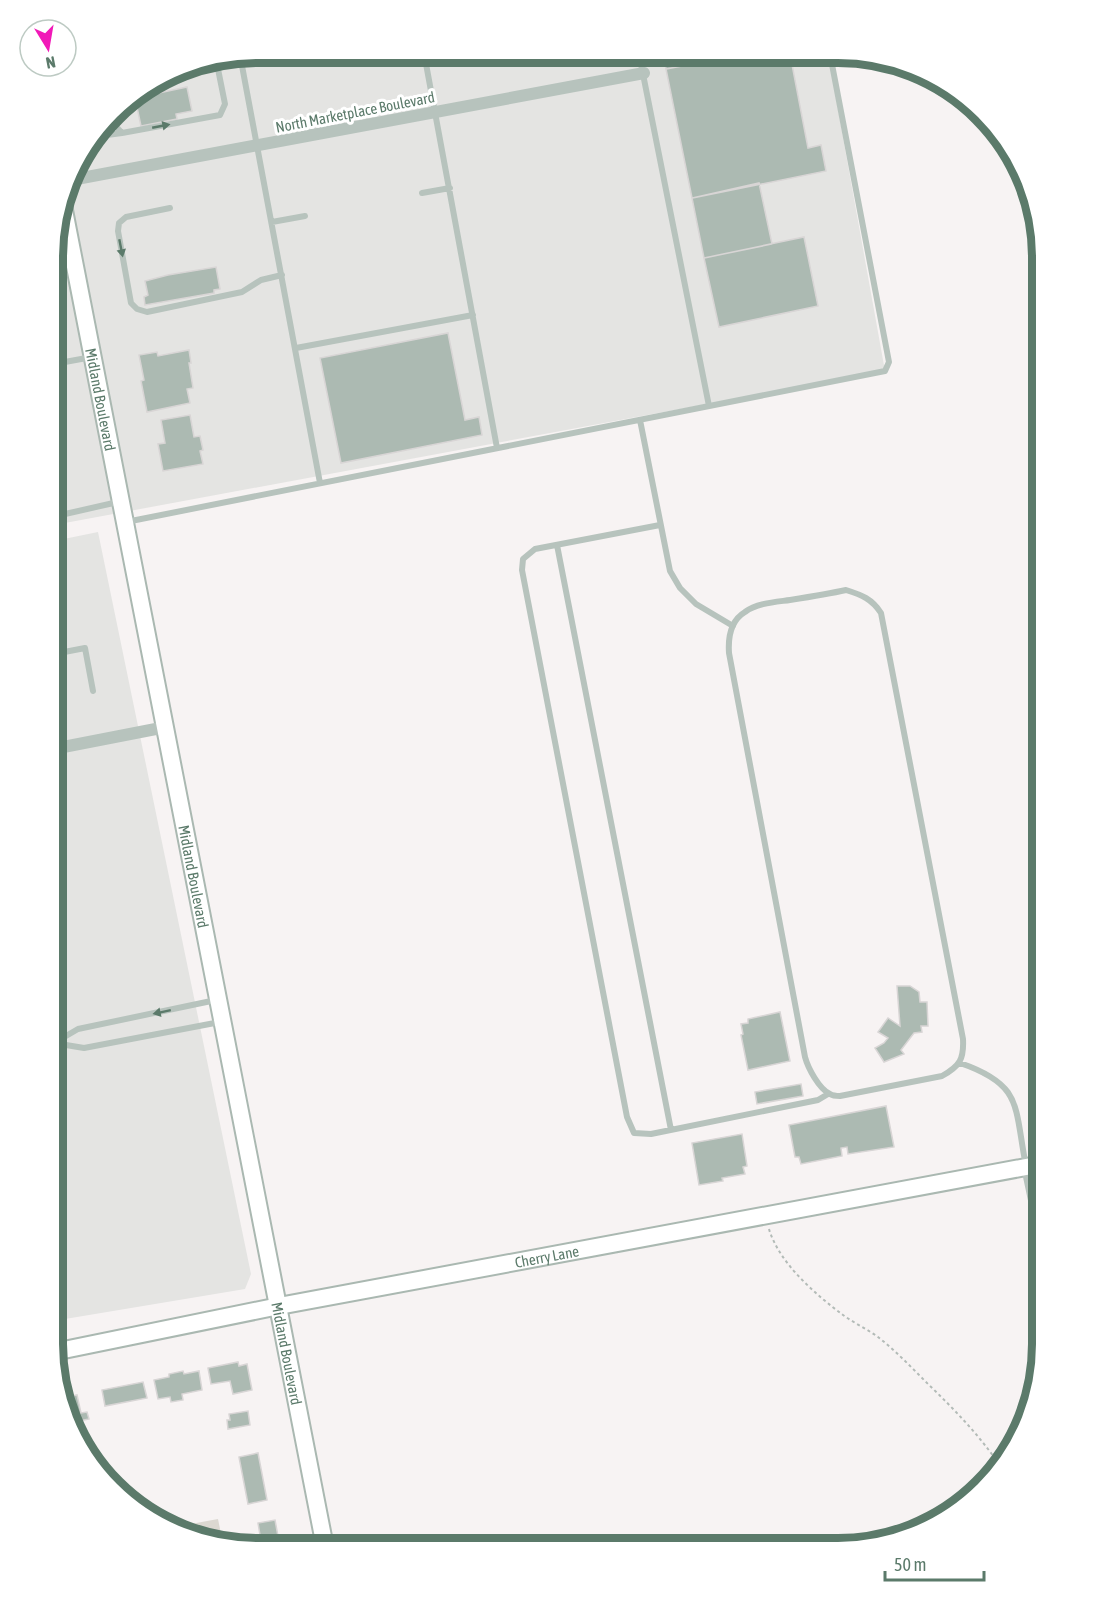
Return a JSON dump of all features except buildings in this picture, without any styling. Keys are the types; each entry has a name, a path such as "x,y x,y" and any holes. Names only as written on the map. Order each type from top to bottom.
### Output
{"main road":[{"name":"Midland Boulevard","path":"67,224 323,1538"},
{"name":"Cherry Lane","path":"63,1350 279,1306 1032,1166"}],"street":[{"name":"North Marketplace Boulevard","path":"80,178 644,73"},
{"path":"63,747 166,727"}],"lane":[{"path":"426,63 497,448"},
{"path":"641,63 709,406"},
{"path":"126,522 885,371 889,362 832,63"},
{"path":"242,64 321,483"},
{"path":"107,135 220,115 225,104 218,68"},
{"path":"115,125 122,133"},
{"path":"422,194 450,188"},
{"path":"170,208 126,217 119,223 118,231 131,303 134,306 147,312 198,302 242,292 261,280 282,275"},
{"path":"272,222 305,216"},
{"path":"296,348 473,315"},
{"path":"63,362 92,357"},
{"path":"640,420 670,571 680,588 696,604 733,626"},
{"path":"63,515 121,502"},
{"path":"660,525 535,549 523,559 522,570 627,1117 634,1133 651,1134 818,1100 828,1094 840,1096 942,1076 952,1071 960,1063 964,1051 963,1039 881,613 874,603 861,594 846,591 752,608 744,612 733,626 728,641 805,1057 808,1068 828,1094"},
{"path":"557,545 671,1130"},
{"path":"63,652 85,648 93,691"},
{"path":"63,1037 78,1029 219,1000"},
{"path":"63,1045 84,1048 224,1021"},
{"path":"960,1063 990,1075 1010,1093 1032,1160"}],"path":[{"path":"766,1216 772,1238 785,1260 809,1287 844,1316 877,1337 910,1366 973,1431 994,1458"}],"shaded area":[{"path":"257,63 830,63 885,371 63,523 63,257 65,232 73,195 96,149 129,111 171,83 195,73 232,65"},
{"path":"98,532 251,1274 245,1289 63,1319 63,539"},
{"path":"218,1519 221,1534 207,1531 188,1525"}]}
